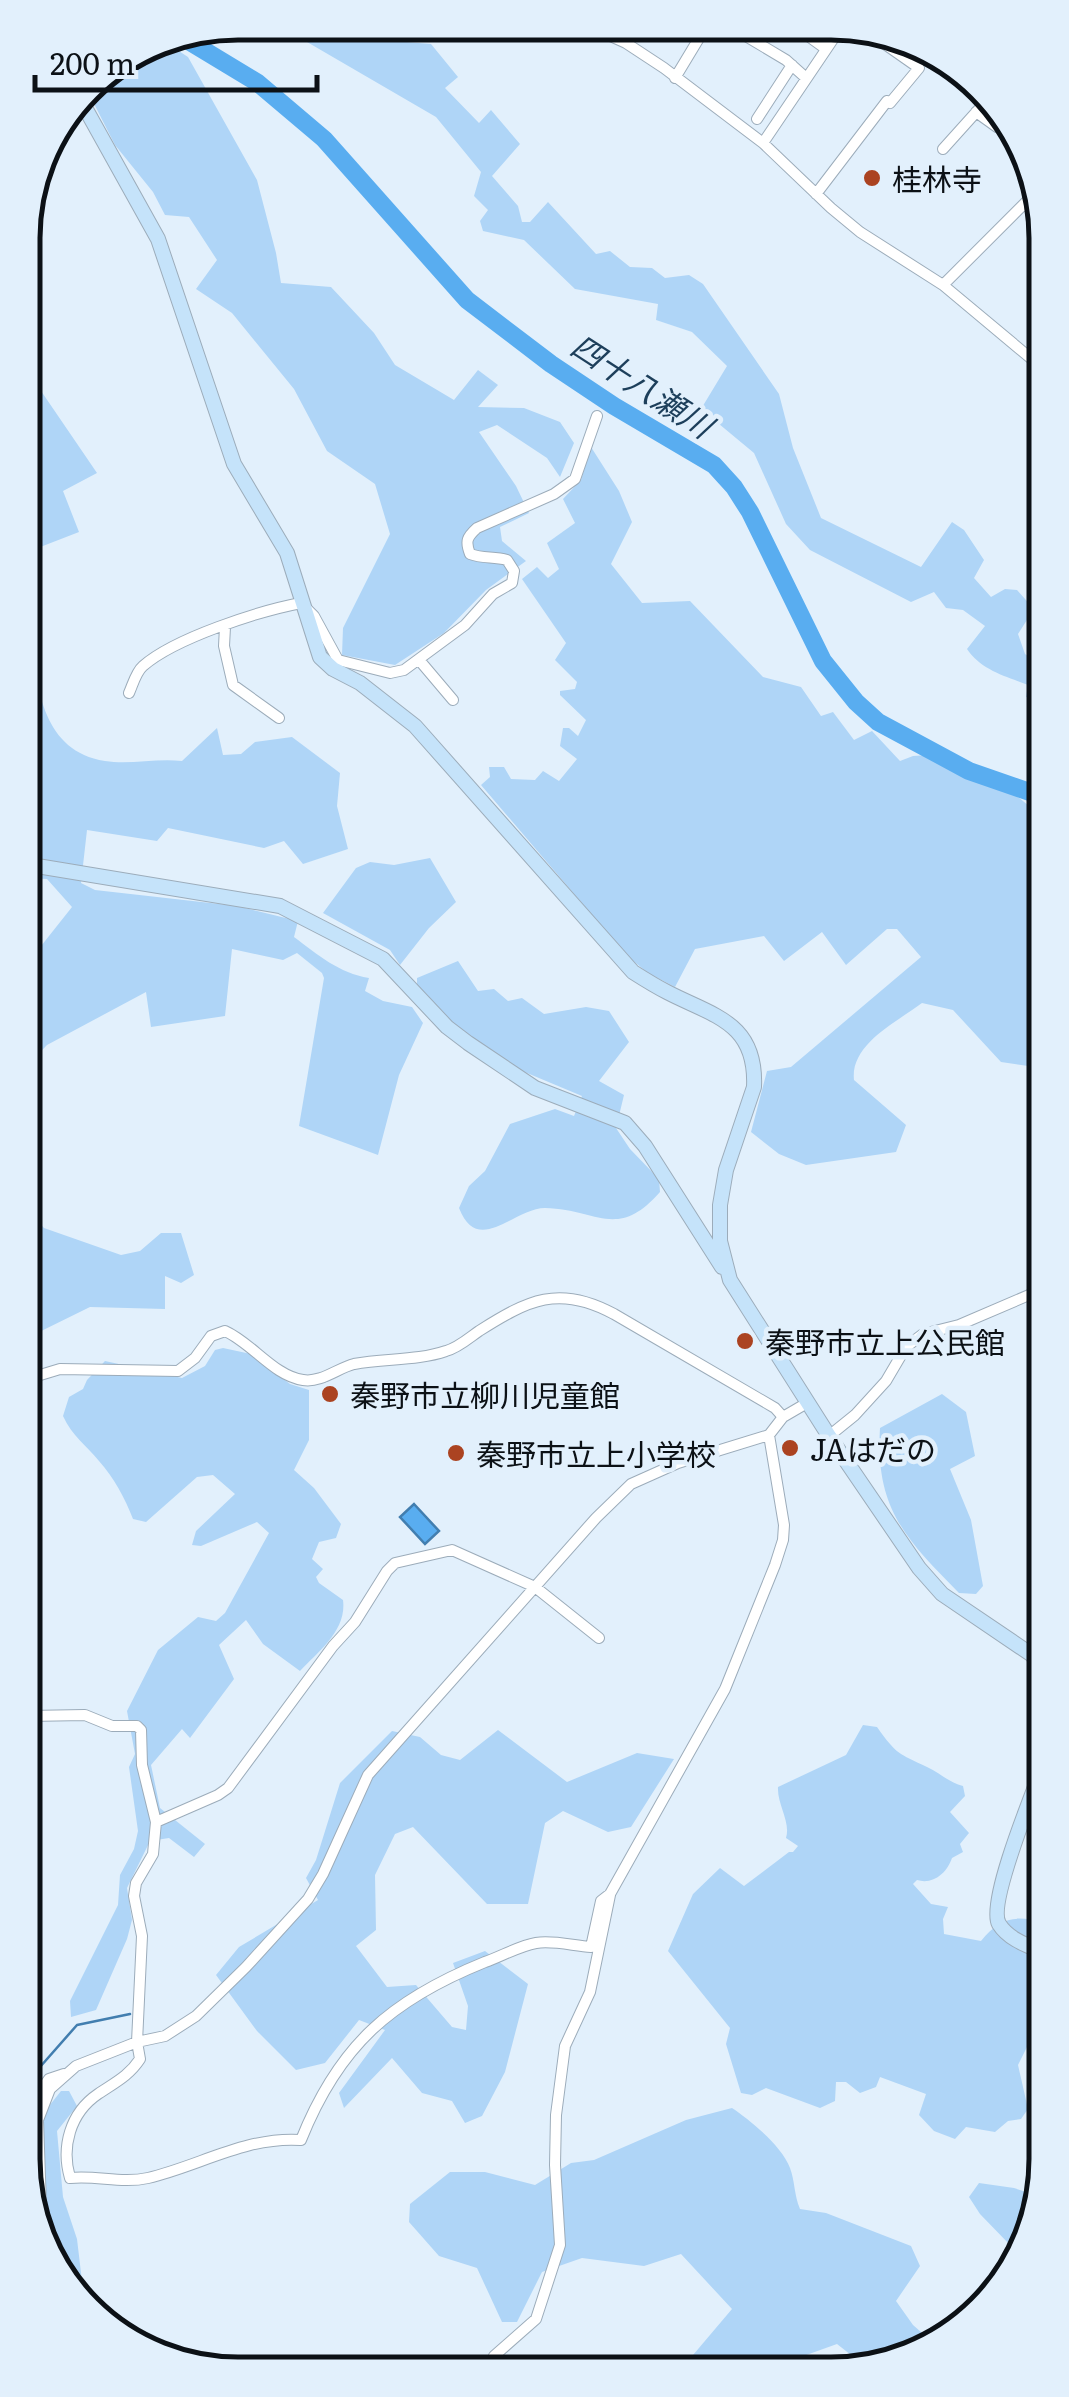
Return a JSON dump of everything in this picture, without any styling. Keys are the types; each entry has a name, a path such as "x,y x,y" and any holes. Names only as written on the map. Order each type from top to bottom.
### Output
{"street":[{"path":"619,40 763,143 860,232 943,284 1029,357"},
{"path":"674,78 698,40"},
{"path":"751,40 806,78"},
{"path":"814,40 826,49"},
{"path":"763,143 832,40"},
{"path":"816,194 888,101 919,68 892,49"},
{"path":"758,119 792,66"},
{"path":"943,149 980,107"},
{"path":"86,111 158,239 234,464 280,540 324,664 360,683 415,726 633,972 668,993 721,1016 740,1035 751,1056 754,1087 726,1170 720,1205 720,1240 730,1280"},
{"path":"976,112 993,124"},
{"path":"943,284 1024,203"},
{"path":"302,603 314,616 338,660 390,673 420,662 465,625 493,594 512,583 514,572 507,560 482,559 470,554 468,535 554,494 575,478 596,416"},
{"path":"129,693 141,668 181,643 272,609 302,603"},
{"path":"225,627 224,646 233,685 279,718"},
{"path":"420,662 446,697"},
{"path":"40,866 280,906 383,958 446,1028 536,1088 626,1123 646,1146 829,1436 930,1581 976,1618 1029,1653"},
{"path":"829,1436 876,1392 906,1348 922,1334 960,1325 1029,1295"},
{"path":"40,1375 60,1369 178,1370 195,1358 211,1336 225,1332 240,1338 300,1380 314,1380 352,1365 449,1351 531,1301 571,1298 614,1314 775,1408 783,1417"},
{"path":"40,2092 49,2079 137,2042 165,2036 196,2016 246,1968 308,1898 324,1874 368,1776 630,1484 678,1463 770,1436 783,1417 807,1402"},
{"path":"495,2357 536,2319 560,2245 556,2115 565,2046 590,1992 610,1894 725,1689 783,1540 770,1436"},
{"path":"156,1822 228,1788 395,1564 452,1550 535,1587 599,1638"},
{"path":"40,1716 84,1715 112,1726 137,1726 141,1730 142,1764 156,1822 152,1854 136,1883 134,1896 142,1936 137,2042 140,2059 134,2068 88,2101 72,2124 66,2151 70,2178 132,2181 181,2169 232,2149 301,2140 336,2070 350,2050 385,2016 461,1972 526,1946 540,1942 591,1947 601,1901 610,1894"},
{"path":"1029,1804 996,1910 997,1922 1004,1930 1029,1945"},
{"path":"40,2115 50,2089 66,2073"}],"shaded area":[{"path":"304,40 431,44 458,77 445,88 479,123 491,110 520,144 492,176 518,206 522,222 530,222 548,202 596,254 610,251 630,267 652,268 665,278 689,275 703,284 779,394 793,448 821,518 921,567 952,522 964,530 984,560 974,578 991,597 1005,589 1017,590 1029,603 1029,617 1018,634 1029,657 1029,698 1028,685 994,671 967,649 985,626 963,610 946,608 934,592 911,602 810,550 786,524 754,453 701,409 727,366 692,332 656,320 658,304 575,289 524,240 483,231 480,221 488,210 474,196 481,172 436,117"},
{"path":"176,49 188,57 257,180 281,283 331,287 374,333 395,365 454,400 478,370 498,385 478,407 524,408 560,422 574,443 560,477 547,458 497,425 479,432 516,486 529,513 500,527 502,541 526,561 486,590 444,633 395,665 342,655 343,628 390,534 375,484 327,451 294,389 232,313 196,289 217,260 189,217 165,215 153,192 115,145 94,103 128,73"},
{"path":"40,389 97,473 63,491 79,532 40,547"},
{"path":"591,447 619,491 632,522 611,564 642,603 690,601 763,677 801,687 821,716 833,712 854,740 872,731 900,761 928,755 952,771 1011,791 1029,806 1029,1066 1001,1062 953,1010 922,1003 877,1035 859,1055 855,1067 854,1080 906,1125 896,1152 806,1165 779,1154 751,1132 767,1071 791,1067 921,957 897,929 887,929 846,965 822,932 784,961 764,936 695,949 675,987 627,956 481,785 490,777 489,767 504,767 511,779 535,780 543,771 559,781 577,759 560,746 563,728 578,736 586,720 560,695 560,691 575,689 577,682 555,660 566,643 522,579 537,567 548,578 559,569 547,543 575,523 563,499 581,480"},
{"path":"40,694 47,716 68,745 105,761 182,761 217,728 223,755 241,754 255,742 292,737 340,773 337,806 348,849 303,864 284,841 264,848 168,828 157,841 87,830 81,883 95,890 237,906 298,921 294,937 338,968 369,978 365,991 383,1001 412,1007 423,1023 399,1075 378,1155 299,1126 324,978 297,953 283,960 232,949 225,1016 151,1027 146,992 40,1052 40,947 72,907 47,879 40,879"},
{"path":"430,858 456,902 400,965 390,950 323,913 356,868 370,862 394,865"},
{"path":"458,961 478,991 494,989 508,1001 522,998 544,1014 586,1007 609,1011 629,1042 599,1081 624,1095 616,1128 659,1179 660,1192 645,1207 618,1219 545,1208 486,1230 467,1222 459,1208 469,1186 485,1171 510,1124 555,1109 574,1116 582,1096 515,1068 456,1027 417,987 417,978"},
{"path":"40,1224 121,1255 140,1251 161,1233 181,1233 194,1275 181,1283 165,1276 165,1309 90,1307 40,1332"},
{"path":"215,1350 251,1354 290,1384 309,1390 309,1440 294,1470 314,1488 341,1524 336,1538 319,1542 312,1559 323,1569 316,1577 319,1583 343,1600 341,1621 300,1671 263,1644 246,1620 219,1645 234,1679 190,1738 182,1729 151,1765 160,1808 205,1844 194,1857 169,1838 150,1841 127,1888 132,1920 127,1939 96,2010 71,2017 70,2001 118,1905 120,1875 134,1849 138,1831 129,1767 135,1754 127,1711 158,1650 198,1617 216,1621 225,1613 269,1533 257,1522 201,1546 192,1545 196,1531 235,1494 213,1475 197,1477 146,1522 133,1519 110,1474 63,1416 69,1397 83,1389 105,1361 182,1378 205,1366"},
{"path":"942,1394 966,1412 975,1456 950,1469 971,1520 983,1586 976,1594 959,1593 909,1538 889,1502 883,1480 880,1428"},
{"path":"863,1725 877,1727 899,1752 963,1786 965,1796 950,1812 969,1833 960,1844 963,1852 952,1858 939,1876 913,1884 931,1904 948,1907 943,1919 944,1934 981,1941 1002,1922 1029,1920 1029,2045 1018,2065 1028,2109 1021,2119 1008,2121 995,2132 966,2127 955,2139 934,2131 919,2115 926,2094 880,2077 876,2087 860,2093 846,2082 836,2082 835,2101 820,2108 766,2088 752,2095 741,2093 726,2044 730,2028 668,1951 693,1894 720,1868 744,1886 798,1846 786,1838 778,1787 846,1755"},
{"path":"498,1730 567,1782 637,1753 674,1759 631,1827 608,1832 563,1811 545,1823 528,1904 487,1904 413,1827 395,1834 375,1875 376,1930 356,1946 387,1987 416,1985 452,2027 466,2030 468,2006 453,1963 485,1951 528,1984 505,2072 482,2116 465,2123 452,2101 422,2093 392,2058 344,2108 339,2093 385,2030 359,2020 325,2063 296,2070 257,2031 216,1975 239,1947 318,1900 306,1878 316,1860 340,1783 392,1731 420,1737 441,1755 460,1760"},
{"path":"61,2091 69,2091 77,2106 57,2131 63,2197 77,2239 82,2281 55,2235 47,2210 40,2159 40,2117"},
{"path":"732,2108 780,2151 792,2173 800,2209 826,2213 911,2246 920,2266 896,2301 924,2334 857,2355 837,2344 801,2357 691,2357 732,2309 681,2254 644,2266 582,2258 542,2272 517,2322 502,2322 477,2268 439,2256 409,2222 410,2204 450,2172 485,2172 535,2185 571,2163 594,2160 686,2120"},
{"path":"979,2183 1026,2192 1009,2244 980,2214 969,2197"}],"water":[{"path":"414,1504 439,1531 425,1544 400,1517"}],"waterway":[{"name":"四十八瀬川","path":"195,45 258,83 324,139 467,300 551,364 714,465 750,512 823,661 878,722 969,771 1029,792"},
{"path":"40,2067 77,2025 130,2014"}],"place":[{"name":"桂林寺","path":"872,178"},
{"name":"秦野市立上公民館","path":"745,1341"},
{"name":"秦野市立柳川児童館","path":"330,1394"},
{"name":"JAはだの","path":"790,1448"},
{"name":"秦野市立上小学校","path":"456,1453"}]}
